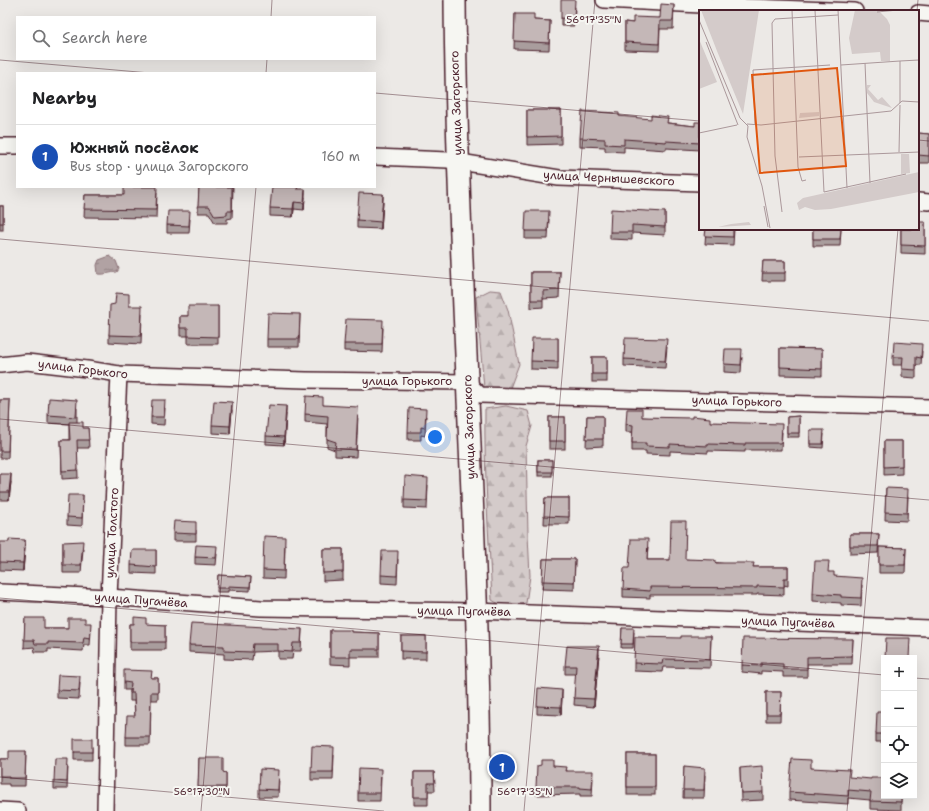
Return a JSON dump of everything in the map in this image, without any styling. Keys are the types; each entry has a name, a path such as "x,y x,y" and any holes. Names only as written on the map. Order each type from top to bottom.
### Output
{"main road":[{"path":"449,0 454,43"},
{"path":"454,43 455,0"},
{"name":"улица Загорского","path":"454,43 476,611 480,811"}],"street":[{"path":"604,0 828,10"},
{"path":"919,13 929,14"},
{"path":"0,146 16,146"},
{"name":"улица Чернышевского","path":"376,157 458,161 559,178 699,183"},
{"path":"919,201 929,202"},
{"name":"улица Горького","path":"0,365 27,362 119,374 306,380 467,382 480,394 929,407"},
{"name":"улица Толстого","path":"105,811 110,597 119,374"},
{"name":"улица Пугачёва","path":"0,592 110,597 261,608 476,611 929,628"},
{"path":"0,810 18,811"}],"green space":[{"path":"490,290 501,291 508,310 519,364 510,388 484,388 476,297"},
{"path":"506,406 528,411 532,426 526,446 530,576 526,603 513,605 504,605 492,600 486,481 485,409"}],"water":[{"path":"110,256 116,261 119,269 117,272 98,274 97,265 99,260"}],"building":[{"path":"561,0 575,0 574,19 561,18"},
{"path":"661,4 674,5 673,21 660,21 659,44 625,42 625,22 633,23 633,17 660,18"},
{"path":"515,14 534,14 534,20 550,21 549,43 514,41"},
{"path":"527,110 561,110 561,136 527,137"},
{"path":"582,111 619,113 619,116 651,119 651,115 668,117 667,123 695,126 695,122 699,122 699,143 624,139 624,145 605,144 605,139 580,138"},
{"path":"919,133 929,134 929,156 919,155"},
{"path":"124,188 157,188 156,210 84,209 85,195 124,195"},
{"path":"199,188 232,188 232,211 227,211 227,215 215,216 209,206 198,206"},
{"path":"272,188 305,189 304,203 294,202 293,209 270,208"},
{"path":"359,193 383,194 381,222 357,220"},
{"path":"0,206 3,206 3,223 0,223"},
{"path":"611,209 665,212 665,227 632,225 632,232 610,232"},
{"path":"168,211 190,211 189,226 167,225"},
{"path":"526,211 549,211 548,231 525,231"},
{"path":"919,222 925,222 925,246 901,245 901,230 919,230"},
{"path":"706,230 733,230 733,237 705,236"},
{"path":"813,230 841,230 840,239 813,239"},
{"path":"763,261 785,261 785,273 762,273"},
{"path":"531,272 560,272 559,290 543,291 543,300 531,300"},
{"path":"116,293 129,294 129,306 142,306 141,336 109,335 110,305 115,304"},
{"path":"188,306 218,306 218,337 188,336 188,328 180,328 180,316 188,316"},
{"path":"268,313 300,314 299,339 267,339"},
{"path":"346,319 383,320 382,344 344,344"},
{"path":"532,338 558,338 558,362 531,361"},
{"path":"625,338 667,339 665,361 624,359"},
{"path":"894,342 922,344 921,358 916,357 916,370 902,369 903,357 893,357"},
{"path":"780,348 822,349 822,369 780,367"},
{"path":"725,349 742,349 741,365 724,364"},
{"path":"592,357 607,357 607,374 592,374"},
{"path":"306,396 323,397 323,405 358,407 356,449 335,449 336,442 327,439 328,416 305,414"},
{"path":"49,398 77,400 76,417 48,415"},
{"path":"0,400 10,400 8,451 0,451"},
{"path":"152,400 165,400 164,417 151,417"},
{"path":"214,401 232,402 230,426 212,425"},
{"path":"269,405 286,406 284,437 266,436"},
{"path":"409,408 426,409 425,428 421,427 421,432 408,432"},
{"path":"627,409 642,409 642,417 692,418 692,416 710,418 710,422 782,424 781,443 745,443 745,445 708,444 708,446 670,444 670,447 646,446 646,443 632,443 633,425 626,424"},
{"path":"587,416 603,416 603,439 586,439"},
{"path":"799,416 799,433 787,433 787,417"},
{"path":"549,417 565,417 565,441 549,441"},
{"path":"69,422 83,422 83,428 88,428 89,440 77,440 78,470 62,471 61,440 70,440"},
{"path":"810,430 824,430 823,444 810,444"},
{"path":"884,441 902,441 902,466 884,467"},
{"path":"538,460 552,460 552,472 538,472"},
{"path":"0,474 11,474 9,492 0,492"},
{"path":"405,476 428,478 427,501 404,500"},
{"path":"886,488 908,489 907,513 885,512"},
{"path":"68,495 83,495 82,518 67,517"},
{"path":"545,498 569,498 569,517 544,516"},
{"path":"174,521 196,522 196,534 173,533"},
{"path":"671,521 686,521 685,559 715,560 715,563 754,563 753,567 788,567 788,578 784,578 784,587 650,587 650,591 623,589 624,568 629,568 631,539 648,539 647,560 670,560"},
{"path":"850,534 879,534 878,546 850,546"},
{"path":"264,536 285,537 284,571 263,570"},
{"path":"9,539 25,540 23,563 0,562 0,542 9,542"},
{"path":"83,541 81,565 63,565 63,542"},
{"path":"196,545 217,546 216,558 195,557"},
{"path":"879,547 906,548 905,565 879,565"},
{"path":"323,549 343,549 343,572 323,573"},
{"path":"132,550 156,550 156,567 131,565"},
{"path":"382,551 398,551 397,576 381,575"},
{"path":"543,559 575,559 574,582 542,581"},
{"path":"815,561 829,561 828,572 834,572 834,576 862,578 861,598 813,593"},
{"path":"218,575 251,577 250,587 228,586 228,588 217,588"},
{"path":"134,617 146,618 146,624 165,625 165,642 130,642 130,624 134,624"},
{"path":"25,618 44,618 44,628 68,628 68,618 85,618 85,623 91,623 90,638 84,637 83,643 48,642 48,644 35,644 34,640 24,640"},
{"path":"191,623 302,629 301,643 293,643 292,652 278,651 278,644 253,644 252,652 224,651 224,646 189,645"},
{"path":"622,628 634,628 633,644 621,644"},
{"path":"330,630 351,630 351,632 379,633 379,649 350,649 350,657 330,657"},
{"path":"401,636 426,636 426,652 401,651"},
{"path":"681,636 711,636 710,660 663,659 662,664 634,663 635,637 681,638"},
{"path":"743,638 853,639 852,656 807,657 807,669 783,669 783,664 761,663 761,666 742,665"},
{"path":"886,638 910,638 909,655 885,655"},
{"path":"567,646 599,646 594,699 574,698 576,666 565,666"},
{"path":"124,670 152,671 151,678 158,678 158,692 151,692 150,737 126,737 127,716 135,716 134,693 130,693 131,683 124,682"},
{"path":"58,675 80,676 79,691 57,690"},
{"path":"538,688 562,690 561,707 537,706"},
{"path":"766,692 781,692 780,714 766,714"},
{"path":"877,712 881,712 881,734 876,734"},
{"path":"74,739 92,739 92,752 74,752"},
{"path":"312,746 334,747 333,772 311,772"},
{"path":"9,751 26,751 25,778 9,778 9,776 0,776 0,759 9,759"},
{"path":"627,754 655,754 655,787 627,787"},
{"path":"199,758 223,758 223,772 226,773 226,787 198,787"},
{"path":"55,759 68,759 67,782 54,781"},
{"path":"792,759 811,760 811,768 850,770 849,777 871,779 881,778 881,799 901,799 901,802 870,801 871,792 848,790 848,796 789,792"},
{"path":"541,760 553,760 553,766 566,767 565,771 593,771 592,789 580,787 536,787 537,766 541,765"},
{"path":"684,766 705,768 704,790 683,790"},
{"path":"762,766 763,792 741,793 740,768"},
{"path":"359,768 381,769 380,793 358,793"},
{"path":"260,769 279,770 278,790 259,789"},
{"path":"414,772 434,772 435,783 428,783 428,797 414,797"}],"place":[{"name":"Южный посёлок","path":"502,767"}]}
